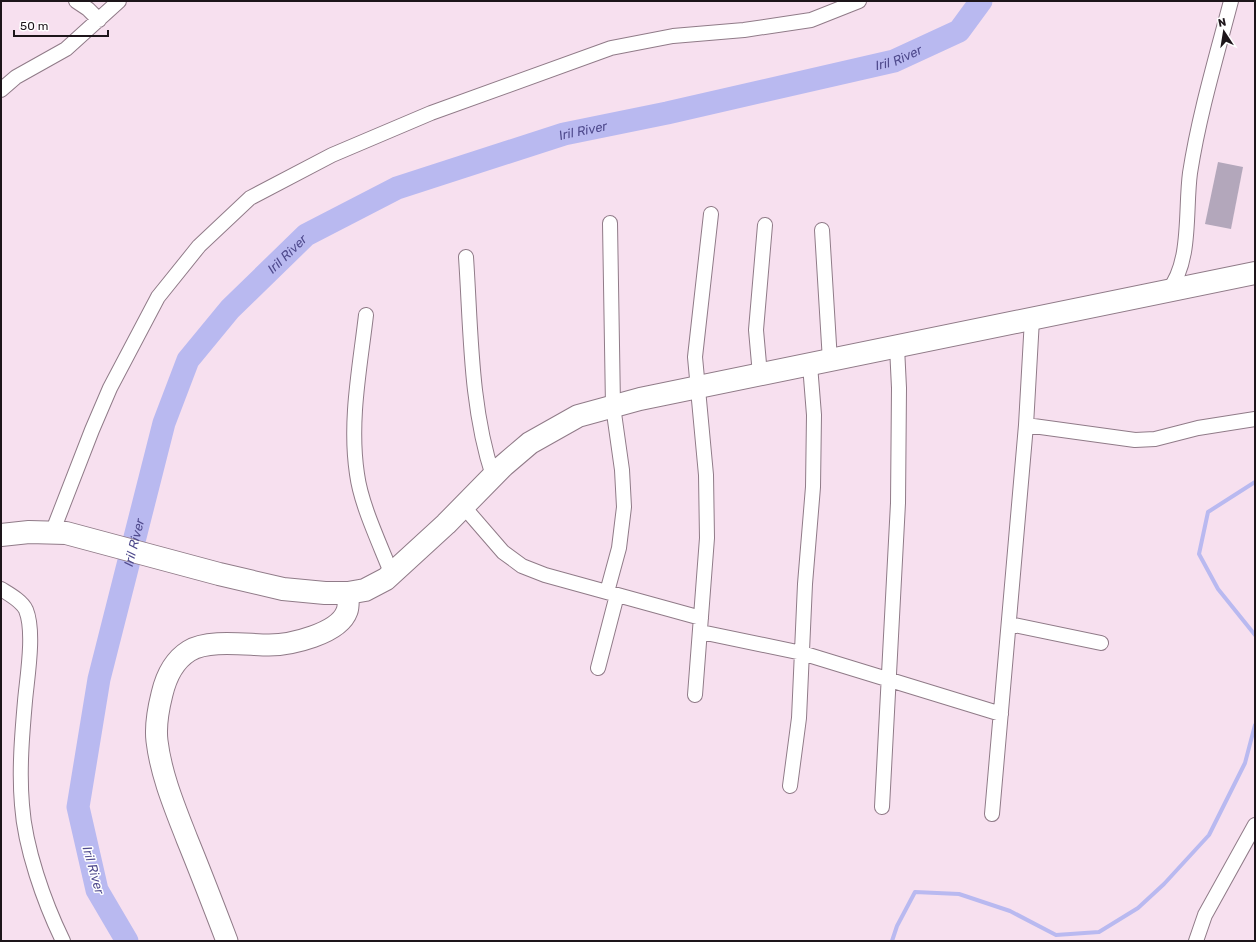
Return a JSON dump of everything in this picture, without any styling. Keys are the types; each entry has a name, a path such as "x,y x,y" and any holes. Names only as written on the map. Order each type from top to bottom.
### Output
{"highway":[{"path":"1,535 29,532 59,533 283,589 325,593 348,593 377,585 392,575 464,507 493,476 530,443 578,416 613,406 697,388 1255,273"}],"street":[{"path":"76,1 88,9 99,20"},
{"path":"1,90 16,77 66,49 119,1"},
{"path":"59,533 92,430 110,388 158,297 199,246 250,198 332,155 431,113 611,48 673,36 744,30 810,20 858,1"},
{"path":"1168,291 1177,281 1183,258 1190,173 1207,95 1231,1"},
{"path":"695,695 707,538 706,483 695,357 711,214"},
{"path":"598,668 612,593 624,507 622,470 613,406 610,223"},
{"path":"760,375 756,330 765,225"},
{"path":"790,786 799,718 805,584 813,487 814,415 820,363 822,230"},
{"path":"466,258 478,410 482,440 493,476"},
{"path":"366,315 356,410 355,454 357,475 365,502 392,575"},
{"path":"992,814 1026,425 1032,319"},
{"path":"882,807 898,503 900,388 897,347"},
{"path":"1026,425 1135,440 1155,439 1198,428 1255,419"},
{"path":"464,507 503,552 522,566 545,575 612,593 701,625 802,653 1001,714"},
{"path":"1,589 18,600 26,610 29,628 22,733 22,805 28,843 51,917 63,941"},
{"path":"227,941 171,797 161,762 157,740 156,718 166,680 175,663 189,650 233,643 277,644 330,630 339,622 346,612 348,593"},
{"path":"1009,624 1101,643"},
{"path":"1196,941 1205,915 1255,825"}],"building":[{"path":"1218,162 1243,167 1231,229 1205,224"}],"waterway":[{"name":"Iril River","path":"127,941 97,890 78,807 99,679 164,423 188,360 230,309 306,235 397,188 564,134 667,113 894,61 959,31 981,1"},
{"path":"1255,482 1208,512 1199,554 1218,589 1255,635"},
{"path":"892,941 897,926 915,892 959,894 1010,911 1056,935 1099,932 1138,908 1164,884 1209,835 1245,763 1255,725"}]}
